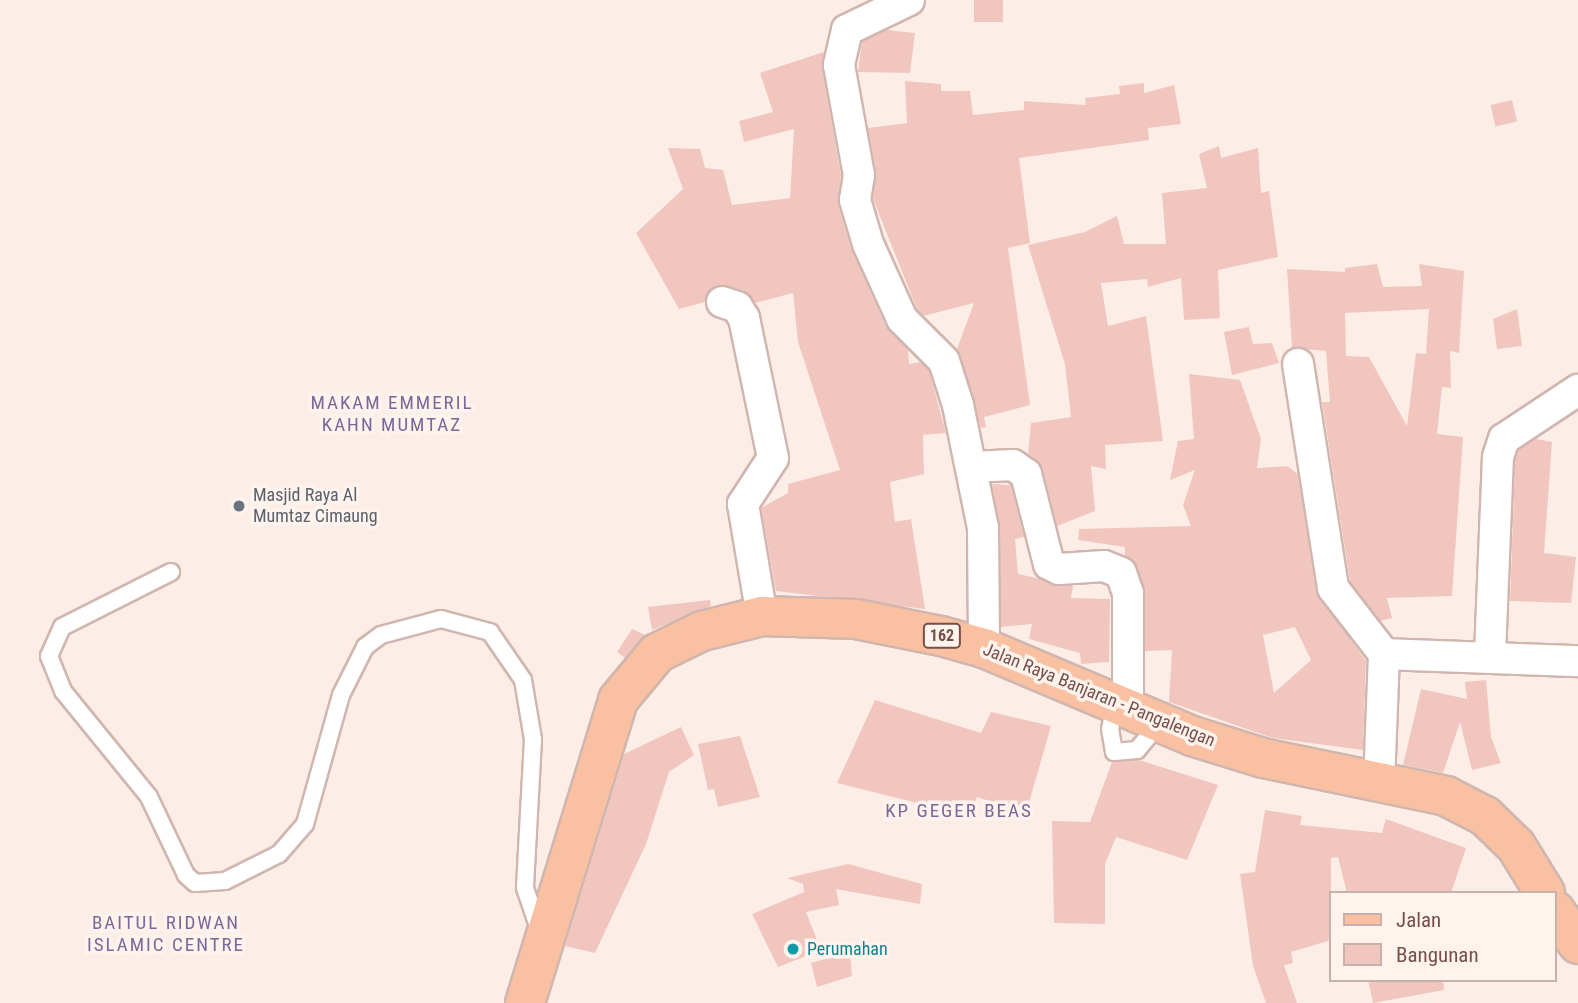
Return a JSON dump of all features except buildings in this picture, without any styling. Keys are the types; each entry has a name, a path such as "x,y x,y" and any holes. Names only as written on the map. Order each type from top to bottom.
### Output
{"main road":[{"name":"Jalan Raya Banjaran - Pangalengan","path":"525,1003 542,938 618,700 657,653 702,631 762,617 856,620 984,648 1134,712 1263,758 1446,796 1485,816 1516,846 1544,891"},
{"path":"1557,914 1578,944"}],"street":[{"path":"909,0 855,24 841,43 839,65 859,175 855,200 868,244 902,319 944,361 971,467 986,558 984,648"},
{"path":"722,302 737,307 744,318 773,458 743,504 762,617"},
{"path":"1298,364 1333,588 1384,654 1379,782"},
{"path":"1490,655 1501,448 1518,426 1578,390"},
{"path":"971,467 1013,465 1026,474 1049,565 1059,569 1104,565 1121,573 1128,593 1134,712"},
{"path":"1384,654 1490,655 1578,661"}],"lane":[{"path":"171,572 62,627 48,656 62,691 149,797 186,875 195,883 225,881 279,854 305,824 341,695 365,647 380,635 441,619 472,624 490,632 507,651 531,711 524,879 542,938"}],"place":[{"name":"Masjid Raya Al Mumtaz Cimaung","path":"239,506"},
{"name":"Perumahan","path":"793,949"}],"district":[{"name":"MAKAM EMMERIL KAHN MUMTAZ","path":"392,414"},
{"name":"KP GEGER BEAS","path":"959,811"},
{"name":"BAITUL RIDWAN ISLAMIC CENTRE","path":"166,934"}]}
